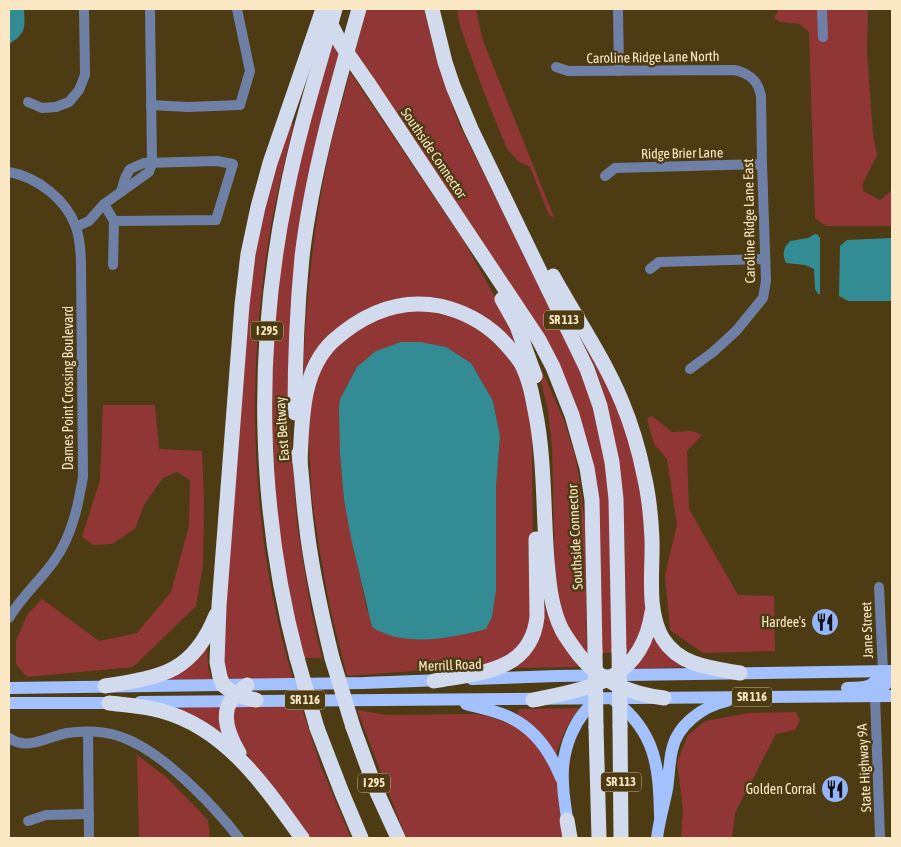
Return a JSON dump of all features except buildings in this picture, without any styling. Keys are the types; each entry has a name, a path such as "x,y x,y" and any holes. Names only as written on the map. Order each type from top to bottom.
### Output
{"highway":[{"name":"Southside Connector","path":"323,9 341,44 540,340 553,367 579,438 592,500 599,838"},
{"path":"256,700 238,694 223,685 217,662 219,606 242,305 248,254 270,163 323,9"},
{"name":"East Beltway","path":"335,9 296,149 274,260 266,344 265,435 267,484 278,568 297,658 317,728 361,838"},
{"name":"East Beltway","path":"359,9 320,154 302,255 295,366 295,420 312,567 332,658 353,727 376,790 398,838"},
{"name":"SR 113","path":"432,9 453,86 486,163 587,369 600,406 612,462 616,499 621,838"},
{"path":"486,163 602,360 622,401 631,426 644,475 650,510 653,605 650,624 641,646 631,662 607,687"},
{"path":"484,256 492,281 517,326 528,353 544,412 548,438 552,600"},
{"path":"300,462 303,412 307,390 315,368 329,345 355,323 371,314 398,306 432,305 451,309 485,325 505,343 521,364 531,388 541,444 544,527 552,600 559,623 568,641 607,687"},
{"path":"434,681 497,669 520,655 532,637 537,618 536,412"},
{"path":"653,605 660,633 670,649 692,663 740,673"},
{"path":"100,686 159,676 188,660 202,644 219,606"},
{"path":"534,700 607,687 664,698"},
{"path":"238,694 226,715 228,732 253,773 302,838"},
{"path":"109,703 162,711 193,724 226,746 253,773"},
{"path":"568,820 569,838"}],"main road":[{"name":"Merrill Road","path":"9,703 109,703 434,681 556,676 607,687 679,674 888,671"},
{"path":"664,698 702,690 861,688 870,686 888,671"},
{"path":"875,696 888,682 892,681"},
{"path":"9,688 223,685"},
{"path":"9,696 17,694 85,692 100,686"},
{"path":"568,820 563,782 563,762 566,747 586,709 607,687 630,714 652,748 657,766 660,816"},
{"name":"SR 116","path":"664,698 892,696"},
{"path":"657,838 675,740 687,723 716,703 752,697"},
{"name":"SR 116","path":"256,700 534,700"},
{"path":"452,700 511,718 526,727 537,736 551,755 563,782"}],"street":[{"path":"28,102 42,108 56,108 69,102 79,90 85,75 84,9"},
{"path":"150,9 152,162"},
{"path":"151,105 188,107 240,105 250,71 237,9"},
{"path":"618,9 619,71"},
{"path":"822,9 823,37"},
{"name":"Caroline Ridge Lane North","path":"556,67 568,71 734,70 743,71 750,75"},
{"name":"Caroline Ridge Lane East","path":"690,369 714,352 736,331 763,298 766,281 761,96 760,87 750,75"},
{"path":"76,227 89,221 104,204 121,192 125,178 130,170 138,165 152,162 217,161 233,164 216,220 114,221"},
{"name":"Ridge Brier Lane","path":"605,176 615,168 762,164"},
{"name":"Dames Point Crossing Boulevard","path":"9,172 23,174 42,185 67,210 76,227 81,266 83,477 80,495 66,543 54,562 16,604 9,618"},
{"path":"104,204 114,221 113,265"},
{"path":"650,269 659,262 764,260"},
{"name":"Jane Street","path":"880,587 888,671"},
{"name":"State Highway 9A","path":"875,696 880,838"},
{"path":"88,732 90,838"},
{"path":"9,738 16,742 27,744 68,733 104,732 124,738 154,754 196,790 239,838"},
{"path":"28,821 46,815 89,814"}],"shaded area":[{"path":"367,9 424,9 437,62 459,124 570,347 589,394 602,441 609,489 612,653 602,653 574,402 355,51"},
{"path":"457,9 476,9 483,41 554,217 549,215 530,167 518,161 507,149 460,26"},
{"path":"779,9 868,9 867,53 873,135 877,155 863,183 863,191 880,200 892,190 892,226 826,226 815,218 809,32 800,24 780,22 774,18"},
{"path":"332,42 341,57 324,115 289,416 297,523 311,610 322,658 303,658 278,537 269,368 290,199"},
{"path":"350,72 465,243 499,304 519,347 468,310 376,307 303,379 308,295 318,212 330,146"},
{"path":"287,122 294,124 274,208 263,277 255,393 260,509 267,566 278,623 293,679 227,680 220,670 247,280"},
{"path":"414,308 470,321 513,360 526,389 532,437 533,573 530,629 516,652 494,663 479,666 347,676 330,608 319,547 312,499 307,415 322,363 360,325","holes":["446,347 471,363 493,401 500,436 496,488 496,590 367,610 344,500 340,454 340,399 357,367"]},
{"path":"585,341 603,373 630,442 644,505 646,613 643,630 627,658 624,536 617,457 610,418 599,380 583,342"},
{"path":"539,364 565,423 579,477 585,524 587,658 561,618 555,574 552,447 548,410 537,366"},
{"path":"103,405 155,405 159,449 202,451 204,503 203,565 196,606 133,667 27,677 16,664 16,641 27,615 42,599 99,641 137,633 171,592 189,526 190,480 177,472 163,478 144,505 135,529 112,544 93,545 82,537 100,480"},
{"path":"652,416 672,432 693,431 702,435 687,451 689,509 738,595 774,596 775,651 703,653 670,630 665,575 677,525 667,459 654,444 647,419"},
{"path":"543,607 546,608 559,639 579,667 514,668 513,665"},
{"path":"653,636 685,667 634,669 645,653"},
{"path":"207,644 208,667 212,680 167,680 167,677"},
{"path":"301,705 320,764 351,838 306,838 232,733 233,707"},
{"path":"224,706 225,738 167,709"},
{"path":"579,708 565,730 556,754 517,715 519,709"},
{"path":"357,710 387,715 474,714 487,716 519,727 538,743 557,781 562,838 406,838"},
{"path":"796,712 800,720 795,730 776,734 735,813 732,838 681,838 683,810 677,762 688,735 705,721 750,713"},
{"path":"137,755 166,777 208,820 210,838 139,838"}],"water":[{"path":"9,9 24,9 24,21 23,30 19,37 9,44"},
{"path":"815,234 820,238 820,294 815,289 814,269 805,265 786,263 784,257 786,246 790,241 808,238"},
{"path":"892,238 892,301 848,301 839,296 840,246 847,240"},
{"path":"401,342 420,342 446,347 471,363 493,401 500,436 496,488 496,590 492,617 486,629 443,638 413,639 385,633 372,627 344,500 339,408 340,399 357,367 376,351"}],"place":[{"name":"Hardee's","path":"825,622"},
{"name":"Golden Corral","path":"835,789"}]}
